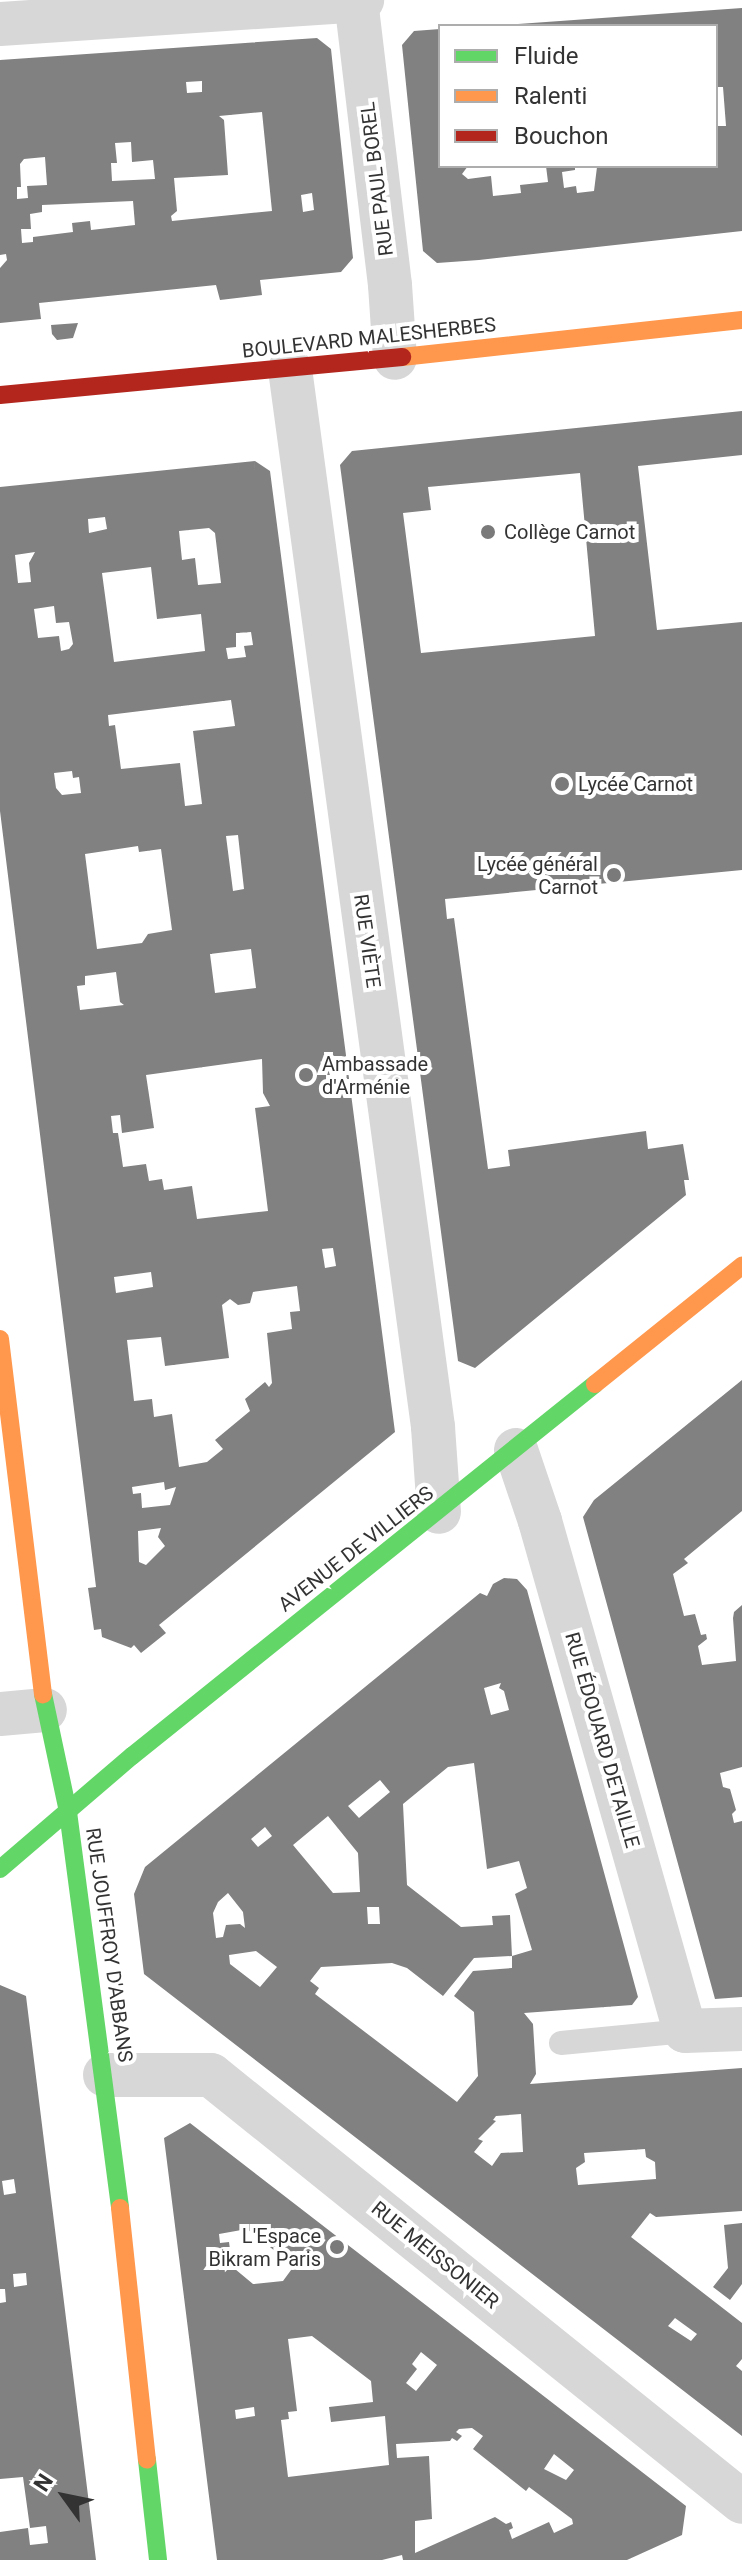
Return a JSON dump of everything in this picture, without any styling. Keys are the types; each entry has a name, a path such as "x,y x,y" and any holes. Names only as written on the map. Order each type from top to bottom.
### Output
{"main road":[{"name":"BOULEVARD MALESHERBES","path":"0,395 290,369 742,320"},
{"name":"AVENUE DE VILLIERS","path":"0,1869 132,1756 742,1266"},
{"name":"RUE JOUFFROY D'ABBANS","path":"0,1339 45,1710 68,1812 105,2075 158,2560"}],"street":[{"name":"RUE PAUL BOREL","path":"356,0 390,285 395,358"},
{"path":"0,24 362,0"},
{"name":"RUE VIÈTE","path":"290,369 433,1427 439,1512"},
{"name":"RUE ÉDOUARD DETAILLE","path":"516,1450 540,1521 685,2031"},
{"path":"0,1714 45,1710"},
{"path":"685,2031 742,2029"},
{"name":"RUE MEISSONIER","path":"105,2075 211,2075 742,2502"}],"lane":[{"path":"561,2043 685,2031"}],"building":[{"path":"742,8 742,231 437,263 423,251 402,45 414,31 438,29 438,168 466,168 462,174 468,179 491,176 493,196 521,193 520,185 548,182 546,168 575,168 562,172 564,188 576,186 577,193 594,191 597,168 718,168 718,126 726,126 723,87 718,87 718,24 518,24"},
{"path":"317,38 331,49 353,258 341,272 260,280 262,295 220,300 216,285 39,303 41,319 0,323 0,268 7,260 6,254 0,255 0,60","holes":["202,81 202,92 187,93 186,82","262,112 272,211 172,221 171,216 177,211 174,178 228,175 224,120 219,116","131,142 132,162 153,160 155,179 112,181 111,163 117,163 115,143","45,157 47,185 27,186 28,198 17,199 17,187 21,187 20,164 24,159","312,193 314,210 303,212 301,195","133,201 135,225 91,230 90,221 72,223 73,232 33,237 33,242 22,243 21,229 31,229 30,214 42,212 42,205"]},
{"path":"78,323 73,338 57,340 52,334 51,325"},
{"path":"742,411 742,455 638,466 657,630 742,622 742,870 445,899 447,919 454,918 488,1169 510,1166 508,1150 646,1131 648,1149 683,1144 689,1180 684,1180 686,1195 475,1368 458,1361 340,465 352,451","holes":["580,473 595,636 421,653 403,513 431,510 428,487"]},
{"path":"255,461 270,471 395,1432 159,1625 166,1633 141,1653 134,1645 131,1648 102,1637 101,1629 94,1630 88,1588 96,1587 0,811 0,487","holes":["105,517 107,529 89,533 88,519","209,528 215,533 221,583 198,585 195,558 182,560 179,531","35,552 29,563 31,582 18,583 15,555","151,567 157,619 201,614 205,651 114,662 102,573","54,606 56,623 69,622 73,644 69,649 61,651 59,636 38,638 34,609","251,632 253,645 244,646 246,657 228,659 226,648 236,647 236,633","231,700 235,726 193,731 202,804 185,806 180,763 121,769 115,725 109,726 108,715","72,771 73,778 79,777 81,793 62,795 56,788 54,773","238,835 244,889 233,891 226,836","138,846 139,852 161,849 172,930 148,934 142,943 97,949 85,854","251,949 256,988 215,993 210,954","116,972 120,1002 124,1005 80,1010 77,986 85,985 85,976","262,1059 263,1093 270,1106 255,1108 268,1211 197,1219 192,1186 164,1190 162,1179 149,1181 146,1164 123,1167 118,1133 113,1133 111,1116 120,1115 122,1133 154,1128 146,1075","333,1248 336,1266 325,1268 322,1249","151,1272 153,1287 116,1293 114,1277","297,1286 300,1311 290,1312 292,1329 267,1333 272,1383 269,1387 265,1382 245,1399 250,1411 215,1440 223,1449 207,1462 179,1467 172,1414 154,1417 152,1399 134,1401 127,1340 161,1337 165,1366 229,1358 222,1305 230,1299 238,1305 250,1303 253,1292","164,1482 165,1490 176,1487 170,1505 142,1508 141,1493 133,1494 132,1487","161,1528 158,1537 165,1546 146,1565 139,1562 138,1531"]},
{"path":"742,1380 742,1511 684,1559 688,1563 673,1574 684,1616 695,1614 701,1635 706,1634 707,1639 698,1646 702,1665 736,1661 733,1618 734,1612 742,1605 742,1767 720,1773 723,1787 730,1789 736,1810 732,1814 734,1823 742,1821 742,1997 715,1999 583,1517 594,1500"},
{"path":"504,1578 517,1579 527,1590 638,1997 632,2005 524,2013 533,2024 536,2074 530,2084 742,2068 742,2211 656,2217 650,2213 631,2237 742,2323 742,2359 736,2366 742,2371 742,2436 144,1974 134,1894 145,1867 480,1593 487,1596 493,1584","holes":["501,1683 499,1688 504,1691 509,1710 491,1715 484,1688","474,1763 487,1869 519,1861 527,1888 515,1894 532,1950 512,1956 510,1915 492,1916 493,1925 461,1927 407,1885 403,1804 448,1767","380,1780 390,1792 359,1818 348,1806","328,1816 358,1853 360,1892 333,1893 293,1845","265,1827 272,1836 258,1847 251,1839","228,1893 243,1912 245,1928 240,1924 226,1925 223,1937 216,1938 213,1913 218,1902","367,1907 379,1907 380,1924 368,1924","256,1951 277,1967 260,1987 230,1964 229,1955","512,1956 512,1968 473,1971 454,1996 474,2012 478,2076 457,2102 315,1994 319,1988 310,1981 321,1967 392,1963 407,1968 443,1996 474,1958","521,2114 523,2152 501,2153 492,2166 474,2152 483,2141 478,2139 496,2121 493,2120 496,2116","645,2149 646,2157 655,2162 656,2179 578,2185 576,2168 585,2162 584,2153","675,2318 697,2334 691,2341 668,2326"]},
{"path":"0,1985 26,1996 96,2560 0,2560 0,2532 28,2528 30,2545 48,2543 46,2526 30,2528 23,2477 0,2479 0,2303 6,2302 5,2289 0,2289","holes":["14,2179 16,2193 4,2195 2,2181","26,2273 27,2285 14,2287 13,2274"]},
{"path":"190,2123 686,2506 682,2535 627,2560 403,2560 402,2555 382,2560 217,2560 164,2138","holes":["247,2229 294,2266 283,2281 253,2284 235,2269 233,2263 230,2266 222,2260 231,2257 229,2242 220,2243 219,2234","312,2336 371,2381 373,2402 329,2407 331,2422 385,2416 389,2465 288,2477 281,2420 289,2419 288,2412 297,2411 288,2339","421,2352 437,2365 416,2391 406,2383 417,2369 412,2364","254,2407 255,2416 236,2419 235,2410","472,2428 483,2436 473,2449 526,2491 529,2487 572,2519 573,2524 554,2533 549,2522 512,2539 509,2530 513,2528 511,2522 506,2524 495,2517 415,2553 415,2521 432,2519 429,2456 397,2458 396,2444 450,2441 452,2438 457,2441 462,2436 456,2432","554,2454 574,2470 566,2480 544,2469"]},
{"path":"742,2223 742,2284 730,2300 713,2287 728,2268 724,2225"}],"traffic: fast":[{"path":"0,1869 132,1756 595,1384"},
{"path":"43,1694 68,1812 120,2208"},
{"path":"147,2460 158,2560"}],"traffic: slow":[{"path":"402,357 742,320"},
{"path":"595,1384 742,1266"},
{"path":"0,1339 43,1694"},
{"path":"120,2208 147,2460"}],"traffic: jam":[{"path":"0,395 402,357"}],"place":[{"name":"Collège Carnot","path":"488,532"},
{"name":"Lycée Carnot","path":"562,784"},
{"name":"Lycée général Carnot","path":"614,875"},
{"name":"Ambassade d'Arménie","path":"306,1075"},
{"name":"L'Espace Bikram Paris","path":"337,2247"}]}
